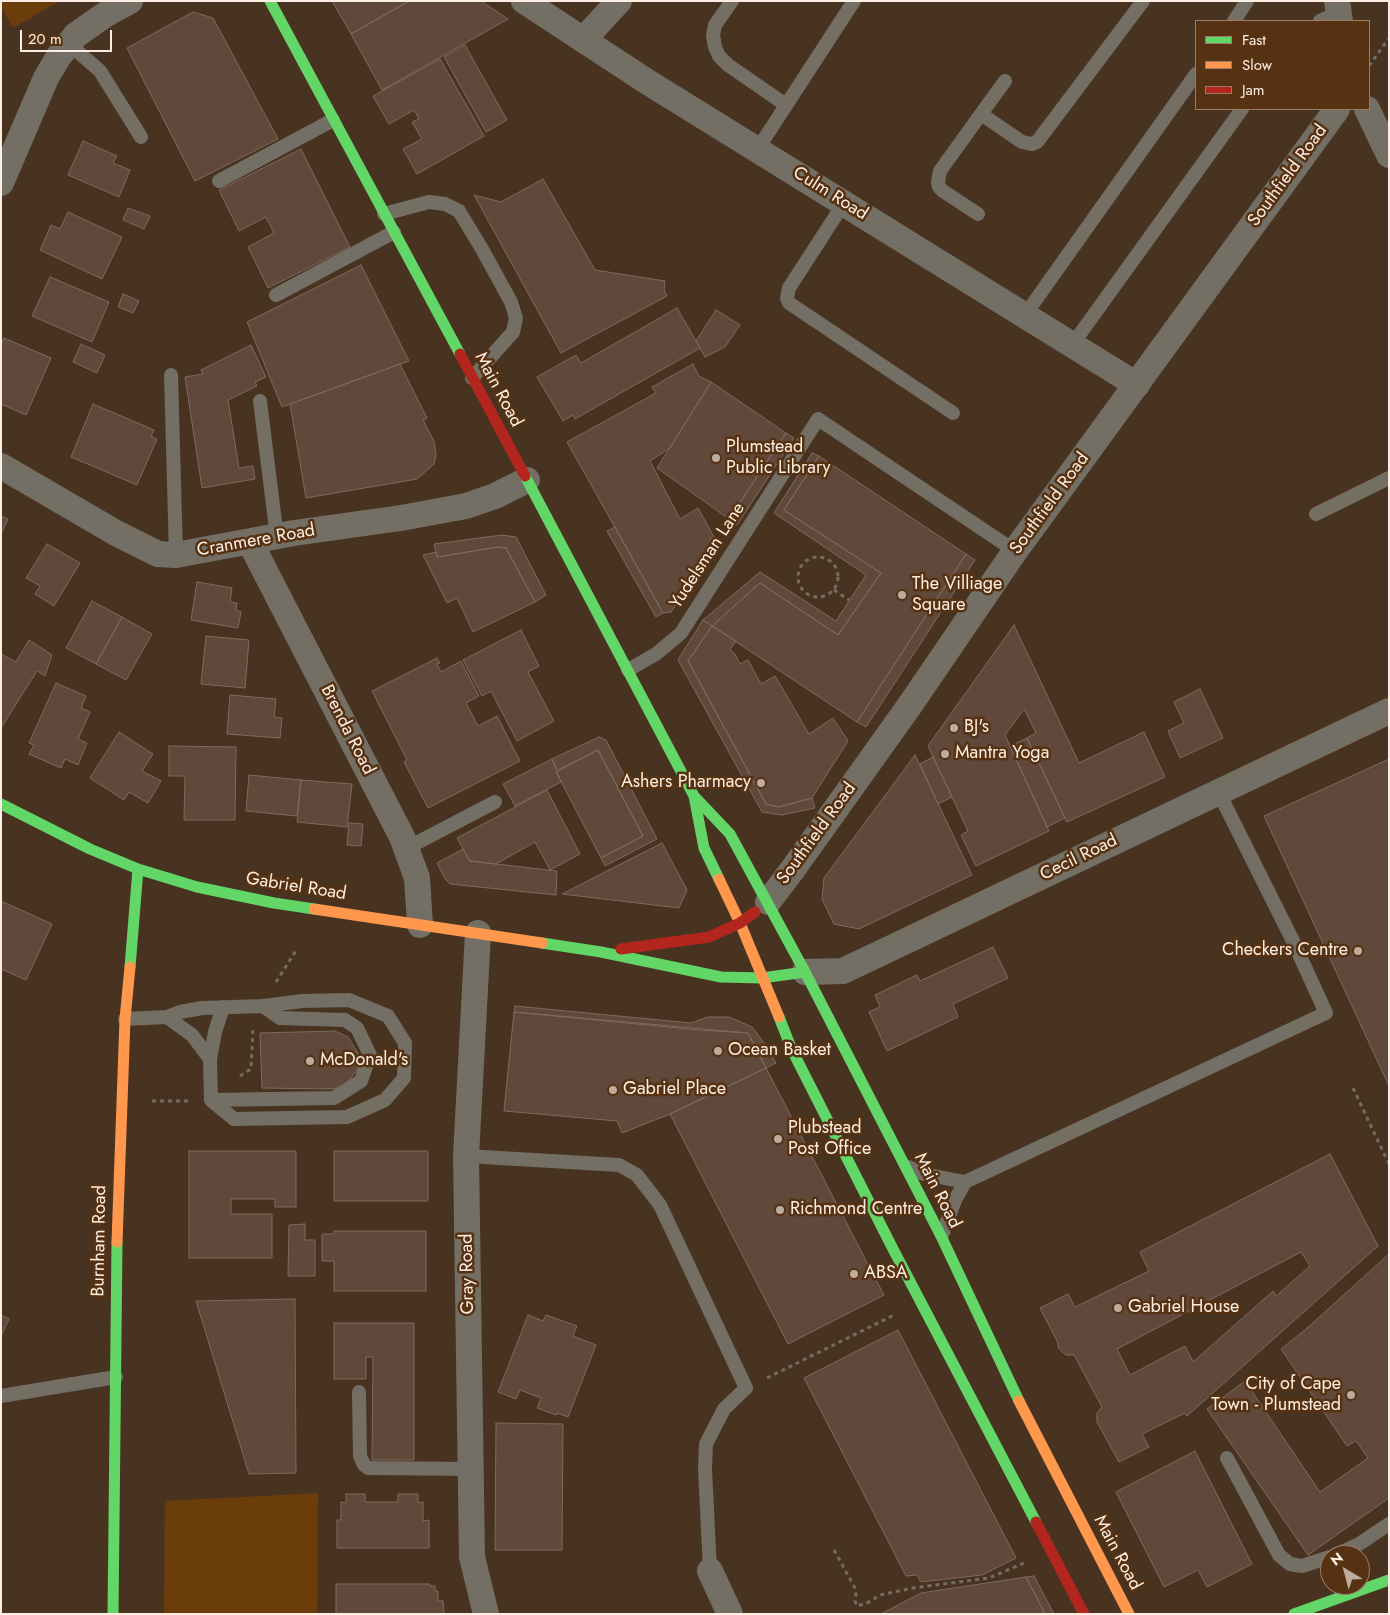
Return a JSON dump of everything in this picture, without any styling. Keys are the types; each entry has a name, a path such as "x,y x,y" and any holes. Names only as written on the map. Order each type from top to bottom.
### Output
{"main road":[{"name":"Main Road","path":"270,1 694,796 730,834 768,902 941,1236 1033,1431 1129,1614"},
{"name":"Main Road","path":"694,796 704,848 740,923 792,1050 893,1249 1084,1614"},
{"name":"Gabriel Road","path":"1,804 90,849 138,869 197,887 274,904 601,952 721,977 762,978"},
{"name":"Burnham Road","path":"113,1614 117,1243 125,1019 138,869"},
{"name":"Gabriel Road","path":"601,952 709,937 740,923 768,902"},
{"name":"Cecil Road","path":"762,978 805,972"},
{"path":"1294,1614 1389,1580"}],"street":[{"path":"2,178 46,78 68,43 90,24 130,1"},
{"name":"Culm Road","path":"524,1 757,150 1137,385"},
{"path":"583,40 619,1"},
{"name":"Southfield Road","path":"768,902 904,712 1015,551 1336,110"},
{"path":"1367,110 1389,155"},
{"name":"Cranmere Road","path":"1,466 158,554 176,555 466,506 495,496 527,480"},
{"name":"Brenda Road","path":"250,542 407,848 417,878 420,925"},
{"name":"Cecil Road","path":"805,972 843,971 1389,711"},
{"name":"Gray Road","path":"478,933 466,1156 472,1557 486,1614"},
{"path":"710,1571 730,1614"}],"lane":[{"path":"732,1 715,25 713,35 719,56 728,65 786,105"},
{"path":"757,150 854,1"},
{"path":"982,114 1022,142 1032,144 1037,142 1143,1"},
{"path":"1235,20 1247,1"},
{"path":"68,43 100,71 141,137"},
{"path":"1025,315 1195,75"},
{"path":"978,214 939,187 940,171 1005,81"},
{"path":"1072,345 1241,110"},
{"path":"219,180 333,120"},
{"path":"384,214 428,202 445,204 459,211 482,249 510,302 516,318 513,332 472,378"},
{"path":"844,203 789,288 787,298 789,303 953,413"},
{"path":"276,295 394,232"},
{"path":"171,375 176,555"},
{"path":"260,401 277,537"},
{"name":"Yudelsman Lane","path":"628,670 656,654 681,633 818,419 1015,551"},
{"path":"1316,514 1389,478"},
{"path":"905,1166 933,1176 965,1182 1326,1013 1292,939 1218,791"},
{"path":"407,848 495,802"},
{"path":"125,1019 167,1017 186,1010 223,1007 263,1006 302,1001 349,1000 388,1016 405,1044 404,1078 385,1100 347,1117 234,1119 211,1100 210,1059 223,1007"},
{"path":"211,1100 334,1098 361,1081 370,1055 357,1028 345,1020 280,1018 263,1006"},
{"path":"167,1017 192,1035 210,1059"},
{"path":"466,1156 619,1165 637,1175 660,1205 746,1388 724,1409 706,1444 705,1469 710,1571"},
{"path":"941,1236 955,1200 965,1182"},
{"path":"1,1396 116,1377"},
{"path":"358,1392 360,1456 364,1465 368,1468 471,1469"},
{"path":"1227,1458 1278,1555 1290,1564 1302,1566 1320,1560"},
{"path":"1357,1545 1389,1524"}],"path":[{"path":"1370,65 1389,38"},
{"path":"824,557 835,564 839,577 834,590 829,594 816,597 804,592 800,586 798,573 804,561 810,558 824,557"},
{"path":"834,590 849,600"},
{"path":"276,982 297,949"},
{"path":"234,1079 251,1069 254,1022"},
{"path":"1353,1088 1389,1164"},
{"path":"149,1101 197,1102"},
{"path":"746,1388 805,1361 900,1312"},
{"path":"834,1550 855,1588 855,1602 857,1606 888,1593 989,1578 1028,1562"}],"shaded area":[{"path":"1,1 60,1 13,28 1,7"},
{"path":"318,1493 317,1614 164,1614 165,1501"}],"building":[{"path":"332,1 409,1 351,34"},
{"path":"409,1 481,1 508,19 382,90 351,34"},
{"path":"193,12 213,18 278,139 195,181 127,48"},
{"path":"465,45 507,120 486,132 444,57"},
{"path":"440,59 484,136 417,174 403,149 422,139 412,122 419,119 414,110 389,124 373,96"},
{"path":"83,141 117,156 113,163 130,170 119,197 68,175"},
{"path":"301,149 350,247 268,288 248,247 274,233 266,217 239,231 219,190"},
{"path":"543,179 595,270 665,281 664,290 667,296 561,353 474,195 501,202"},
{"path":"128,208 150,216 144,229 123,220"},
{"path":"68,212 122,237 102,279 40,250 51,225 60,229"},
{"path":"361,265 409,361 282,407 247,322"},
{"path":"50,277 109,302 92,342 32,316"},
{"path":"123,294 139,301 133,313 118,307"},
{"path":"677,308 700,348 575,419 573,415 563,421 537,377 576,355 581,363"},
{"path":"716,310 740,325 725,347 705,357 696,341"},
{"path":"4,338 51,358 26,415 1,404 1,345"},
{"path":"81,344 105,355 97,373 73,362"},
{"path":"251,345 266,377 255,382 257,386 228,400 239,468 253,466 255,479 202,488 185,377 203,374 201,370"},
{"path":"400,364 427,418 423,420 434,441 436,455 434,464 417,479 306,498 290,404"},
{"path":"693,364 699,376 711,382 670,448 650,461 680,519 698,508 714,537 710,539 716,549 671,612 663,613 567,442 656,393 652,387"},
{"name":"Plumstead Public Library","path":"711,382 786,433 729,519 657,468"},
{"path":"93,404 154,430 151,436 157,439 137,485 71,457"},
{"path":"786,433 794,438 737,525 729,519"},
{"path":"812,453 819,456 784,510 881,573 838,635 760,583 712,626 703,620 760,572 836,621 866,575 774,513"},
{"name":"The Villiage Square","path":"819,456 966,554 857,722 712,626 760,583 838,635 881,573 784,510"},
{"path":"1,516 8,519 1,534"},
{"path":"615,527 663,613 656,617 607,531"},
{"path":"502,535 516,537 546,595 535,602 506,548 498,547 437,557 434,544"},
{"path":"47,544 80,563 54,606 35,594 40,586 26,578"},
{"path":"498,547 506,548 535,602 473,632 457,598 447,603 423,555 436,552 437,557"},
{"path":"966,554 975,560 866,727 857,722"},
{"path":"197,582 232,588 230,602 237,603 236,610 241,612 238,628 191,620"},
{"path":"92,601 122,617 96,664 66,648"},
{"path":"122,617 152,634 126,680 96,664"},
{"path":"703,620 712,626 688,661 766,804 779,807 812,798 815,808 782,815 762,812 678,660"},
{"path":"1014,625 1079,763 1144,732 1165,777 1067,822 1027,738 1036,733 1024,709 1005,735 1049,831 976,866 961,835 968,831 928,746"},
{"path":"712,626 736,641 730,650 735,654 740,664 748,660 761,684 775,676 809,734 833,718 848,741 812,798 779,807 766,804 688,661"},
{"path":"521,630 539,666 528,672 554,721 517,741 491,691 482,696 463,660"},
{"path":"206,636 249,640 245,688 201,684"},
{"path":"29,640 52,655 45,676 37,671 1,728 1,654 16,662"},
{"path":"437,658 440,663 437,664 441,672 461,661 479,696 466,703 478,726 497,716 520,761 428,808 404,762 407,760 372,691"},
{"path":"56,683 86,696 81,708 90,712 78,739 87,743 78,765 65,759 61,768 29,754 34,745 29,743"},
{"path":"1200,689 1223,738 1180,758 1168,731 1184,723 1174,702"},
{"path":"230,695 276,699 274,717 282,718 280,738 227,734"},
{"path":"119,732 153,754 142,771 161,781 148,803 129,792 124,800 90,778"},
{"path":"599,737 606,740 657,839 605,866 601,858 643,836 598,750 558,770 552,759"},
{"path":"1027,738 1065,818 1047,827 1010,746"},
{"path":"169,746 236,747 235,820 184,820 185,776 169,776"},
{"path":"598,750 643,836 601,858 556,772"},
{"path":"915,755 972,875 859,929 834,924 822,899 824,878"},
{"path":"933,757 952,797 938,804 920,764"},
{"path":"552,759 561,782 515,806 503,784"},
{"name":"Checkers Centre","path":"1389,759 1389,1086 1264,816"},
{"path":"249,775 301,780 297,816 246,811"},
{"path":"301,780 352,784 347,827 297,822"},
{"path":"547,790 580,854 550,870 535,842 496,864 470,861 457,838"},
{"path":"349,823 363,824 361,846 347,845"},
{"path":"662,843 687,890 679,908 562,894"},
{"path":"463,849 470,861 557,871 556,895 450,884 445,879 437,863"},
{"path":"1,901 52,924 26,980 1,969"},
{"path":"993,947 1008,978 953,1004 958,1017 887,1051 869,1012 880,1007 875,995 917,975 920,981"},
{"path":"515,1006 691,1023 708,1017 729,1017 752,1027 776,1063 766,1068 748,1033 514,1012"},
{"name":"Gabriel Place","path":"514,1012 748,1033 766,1068 670,1114 622,1133 617,1121 504,1111"},
{"name":"McDonald's","path":"335,1031 348,1037 358,1053 359,1063 357,1070 347,1083 339,1088 330,1089 262,1088 260,1033"},
{"name":"Richmond Centre","path":"766,1068 884,1295 788,1344 670,1114"},
{"path":"189,1151 296,1151 296,1207 275,1207 275,1199 231,1199 231,1214 272,1214 272,1258 189,1258"},
{"path":"334,1151 428,1151 428,1201 334,1201"},
{"name":"Gabriel House","path":"1330,1154 1378,1246 1187,1416 1185,1413 1142,1434 1149,1447 1119,1462 1097,1422 1097,1413 1102,1407 1074,1355 1066,1355 1059,1349 1057,1341 1040,1308 1068,1294 1075,1307 1149,1271 1140,1252","holes":["1301,1252 1310,1266 1276,1296 1273,1291 1193,1362 1185,1346 1130,1375 1117,1349"]},
{"path":"305,1224 305,1240 315,1240 315,1276 288,1276 289,1225"},
{"path":"334,1231 426,1231 426,1291 334,1291 334,1261 322,1261 322,1234 334,1234"},
{"name":"City of Cape Town - Plumstead","path":"1389,1254 1389,1498 1308,1555 1207,1409 1245,1381 1320,1492 1368,1458 1356,1441 1347,1446 1281,1349 1305,1330"},
{"path":"295,1299 296,1473 249,1474 196,1301"},
{"path":"1,1315 9,1319 1,1336"},
{"path":"528,1315 543,1321 546,1315 577,1326 573,1336 596,1345 568,1417 537,1408 541,1398 520,1390 516,1399 498,1392"},
{"path":"334,1323 414,1323 414,1460 372,1460 373,1357 366,1357 366,1379 334,1379"},
{"path":"898,1330 1016,1558 982,1575 921,1582 917,1575 906,1576 804,1378"},
{"path":"496,1423 563,1424 562,1550 495,1550"},
{"path":"1195,1451 1252,1564 1207,1587 1198,1570 1164,1587 1116,1492"},
{"path":"346,1494 365,1494 365,1502 398,1502 398,1494 418,1494 418,1503 423,1502 423,1521 429,1520 429,1548 337,1548 337,1520 341,1520 341,1502 346,1503"},
{"path":"1034,1576 1054,1614 1045,1614 1026,1577"},
{"path":"1026,1577 1045,1614 881,1614 921,1593"},
{"path":"336,1584 430,1584 430,1586 435,1586 435,1591 438,1591 438,1601 443,1601 444,1614 336,1614"}],"traffic: fast":[{"path":"270,1 460,354"},
{"path":"525,476 694,796 704,848 719,879"},
{"path":"694,796 730,834 805,972 941,1236 1019,1401"},
{"path":"1,804 90,849 138,869 197,887 314,909"},
{"path":"130,967 138,869"},
{"path":"542,943 601,952 721,977 762,978 805,972"},
{"path":"779,1017 792,1050 893,1249 1036,1522"},
{"path":"113,1614 117,1242"},
{"path":"1294,1614 1389,1580"}],"traffic: slow":[{"path":"719,879 740,923 779,1017"},
{"path":"314,909 542,943"},
{"path":"117,1242 125,1019 130,967"},
{"path":"1019,1401 1129,1614"}],"traffic: jam":[{"path":"460,354 525,476"},
{"path":"621,949 709,937 740,923 755,912"},
{"path":"1036,1522 1084,1614"}],"place":[{"name":"Plumstead Public Library","path":"716,458"},
{"name":"The Villiage Square","path":"902,595"},
{"name":"BJ's","path":"954,728"},
{"name":"Mantra Yoga","path":"945,754"},
{"name":"Ashers Pharmacy","path":"761,783"},
{"name":"Checkers Centre","path":"1358,951"},
{"name":"Ocean Basket","path":"718,1051"},
{"name":"McDonald's","path":"310,1061"},
{"name":"Gabriel Place","path":"613,1090"},
{"name":"Plubstead Post Office","path":"778,1139"},
{"name":"Richmond Centre","path":"780,1210"},
{"name":"ABSA","path":"854,1274"},
{"name":"Gabriel House","path":"1118,1308"},
{"name":"City of Cape Town - Plumstead","path":"1351,1395"}]}
